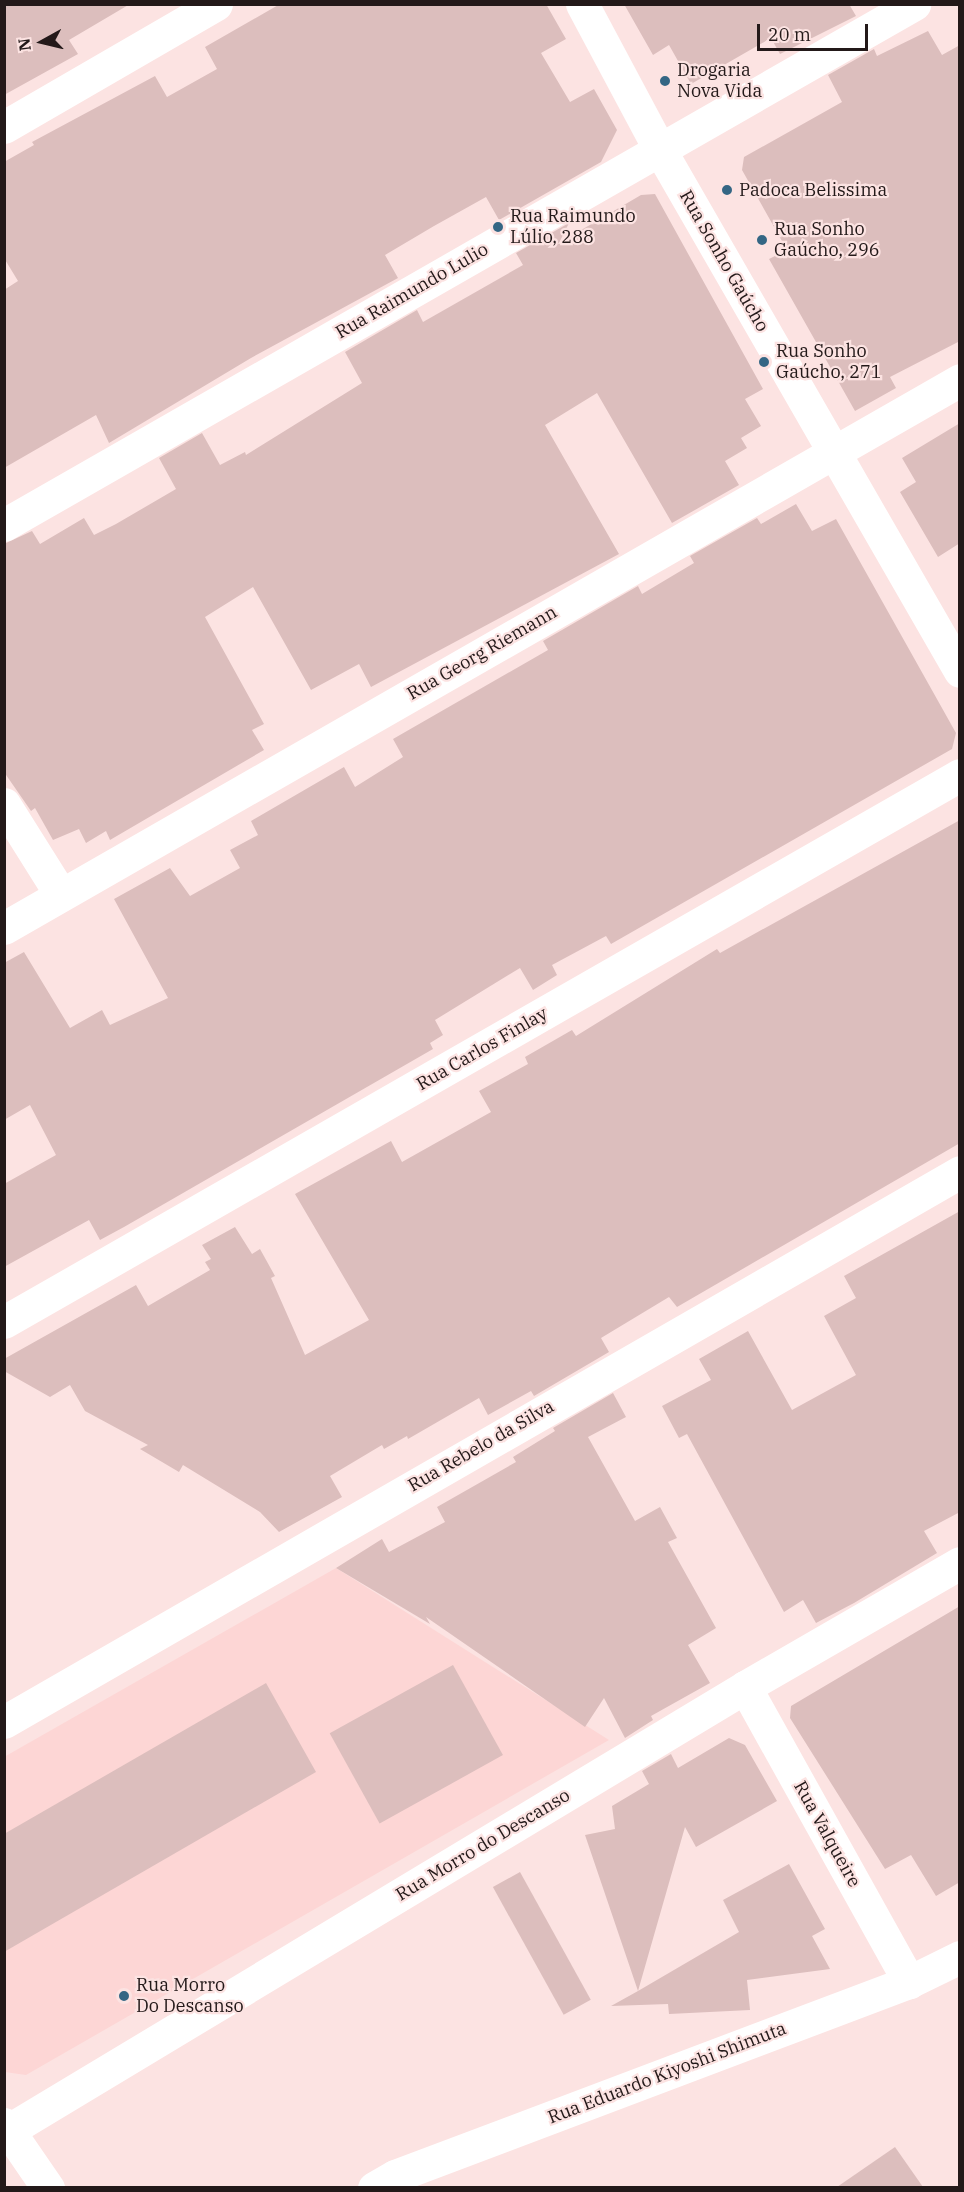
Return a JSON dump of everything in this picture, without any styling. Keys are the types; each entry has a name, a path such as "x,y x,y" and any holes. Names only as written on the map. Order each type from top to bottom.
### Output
{"street":[{"path":"4,127 216,4"},
{"name":"Rua Sonho Gaúcho","path":"582,4 660,150 960,671"},
{"name":"Rua Raimundo Lulio","path":"4,525 914,4"},
{"name":"Rua Georg Riemann","path":"4,928 960,380"},
{"name":"Rua Carlos Finlay","path":"4,1322 960,775"},
{"path":"4,804 61,895"},
{"name":"Rua Rebelo da Silva","path":"4,1722 960,1172"},
{"name":"Rua Morro do Descanso","path":"7,2127 745,1687 960,1563"},
{"name":"Rua Valqueire","path":"745,1687 909,1982"},
{"name":"Rua Eduardo Kiyoshi Shimuta","path":"374,2187 395,2176 909,1982 960,1957"},
{"path":"7,2127 48,2187"}],"shaded area":[{"path":"336,1568 609,1740 26,2075 5,2072 4,1757"}],"building":[{"path":"4,4 130,4 69,40 78,54 4,95"},
{"path":"280,4 546,4 566,39 541,53 570,102 594,89 617,130 601,162 499,220 486,197 434,226 385,255 398,278 251,358 109,443 96,415 4,468 4,290 18,281 4,258 4,162 34,145 32,142 155,76 167,97 217,69 205,47"},
{"path":"624,4 849,4 856,16 780,54 771,38 691,84 669,45 653,55"},
{"path":"928,31 942,55 960,45 960,341 890,377 896,388 855,411 769,259 787,250 742,170 744,157 842,102 828,75 874,49 877,56"},
{"path":"655,194 763,389 745,399 761,426 741,438 747,448 725,461 739,485 672,523 597,393 545,425 619,554 371,687 359,664 311,690 253,587 205,617 264,724 252,730 264,750 110,840 106,831 86,843 79,829 53,840 35,808 31,811 4,772 4,544 32,531 40,544 84,518 94,535 116,524 176,489 159,458 202,433 220,465 245,452 246,455 362,383 345,352 417,310 423,322 523,265 516,253 569,223 559,243 641,195"},
{"path":"960,423 960,543 938,557 900,492 916,482 902,458"},
{"path":"796,504 812,531 836,519 956,733 952,749 611,944 606,936 552,965 557,975 533,990 520,968 435,1020 443,1035 430,1043 433,1049 124,1227 100,1240 89,1220 4,1267 4,1184 56,1155 30,1105 4,1120 4,963 24,952 70,1028 102,1010 110,1025 168,998 114,899 170,868 190,896 240,868 230,850 258,835 251,821 344,767 355,787 403,757 393,739 548,650 543,641 638,586 642,594 694,563 690,556 757,518 761,524"},
{"path":"960,820 960,1143 677,1307 669,1297 601,1338 609,1352 534,1396 531,1391 488,1415 479,1398 408,1439 407,1436 384,1449 382,1445 330,1476 342,1497 279,1532 260,1512 183,1465 179,1472 140,1449 148,1445 85,1411 70,1385 50,1397 4,1371 4,1359 136,1285 148,1306 210,1270 205,1262 211,1259 202,1245 235,1227 252,1254 260,1249 275,1276 271,1278 305,1355 369,1320 295,1194 391,1141 402,1162 491,1112 479,1091 528,1064 525,1057 572,1030 576,1036 717,949 720,953"},
{"path":"960,1211 960,1512 924,1531 937,1553 854,1603 816,1623 803,1600 784,1612 687,1434 679,1438 662,1406 711,1380 699,1359 748,1331 792,1410 856,1375 824,1316 856,1298 844,1276"},
{"path":"613,1393 626,1417 588,1437 635,1521 660,1507 677,1538 668,1542 716,1628 688,1645 710,1683 651,1716 653,1720 625,1738 604,1698 585,1727 426,1617 430,1624 336,1568 382,1539 389,1552 445,1522 437,1507 516,1462 513,1457 555,1431 553,1428"},
{"path":"960,1606 960,1882 936,1896 911,1855 885,1869 790,1718 791,1706"},
{"path":"453,1665 503,1755 380,1823 330,1733"},
{"path":"266,1683 316,1772 4,1952 4,1834"},
{"path":"729,1738 745,1745 777,1801 696,1847 685,1827 638,1991 585,1835 615,1829 612,1806 649,1784 642,1771 671,1754 678,1768"},
{"path":"789,1864 825,1929 812,1936 830,1969 747,1980 750,2010 669,2014 668,2004 611,2006 739,1932 723,1900"},
{"path":"520,1872 591,2000 564,2015 493,1887"},
{"path":"895,2147 923,2187 837,2187"}],"place":[{"name":"Drogaria Nova Vida","path":"665,81"},
{"name":"Padoca Belissima","path":"727,190"},
{"name":"Rua Raimundo Lúlio, 288","path":"498,227"},
{"name":"Rua Sonho Gaúcho, 296","path":"762,240"},
{"name":"Rua Sonho Gaúcho, 271","path":"764,362"},
{"name":"Rua Morro Do Descanso","path":"124,1996"}]}
